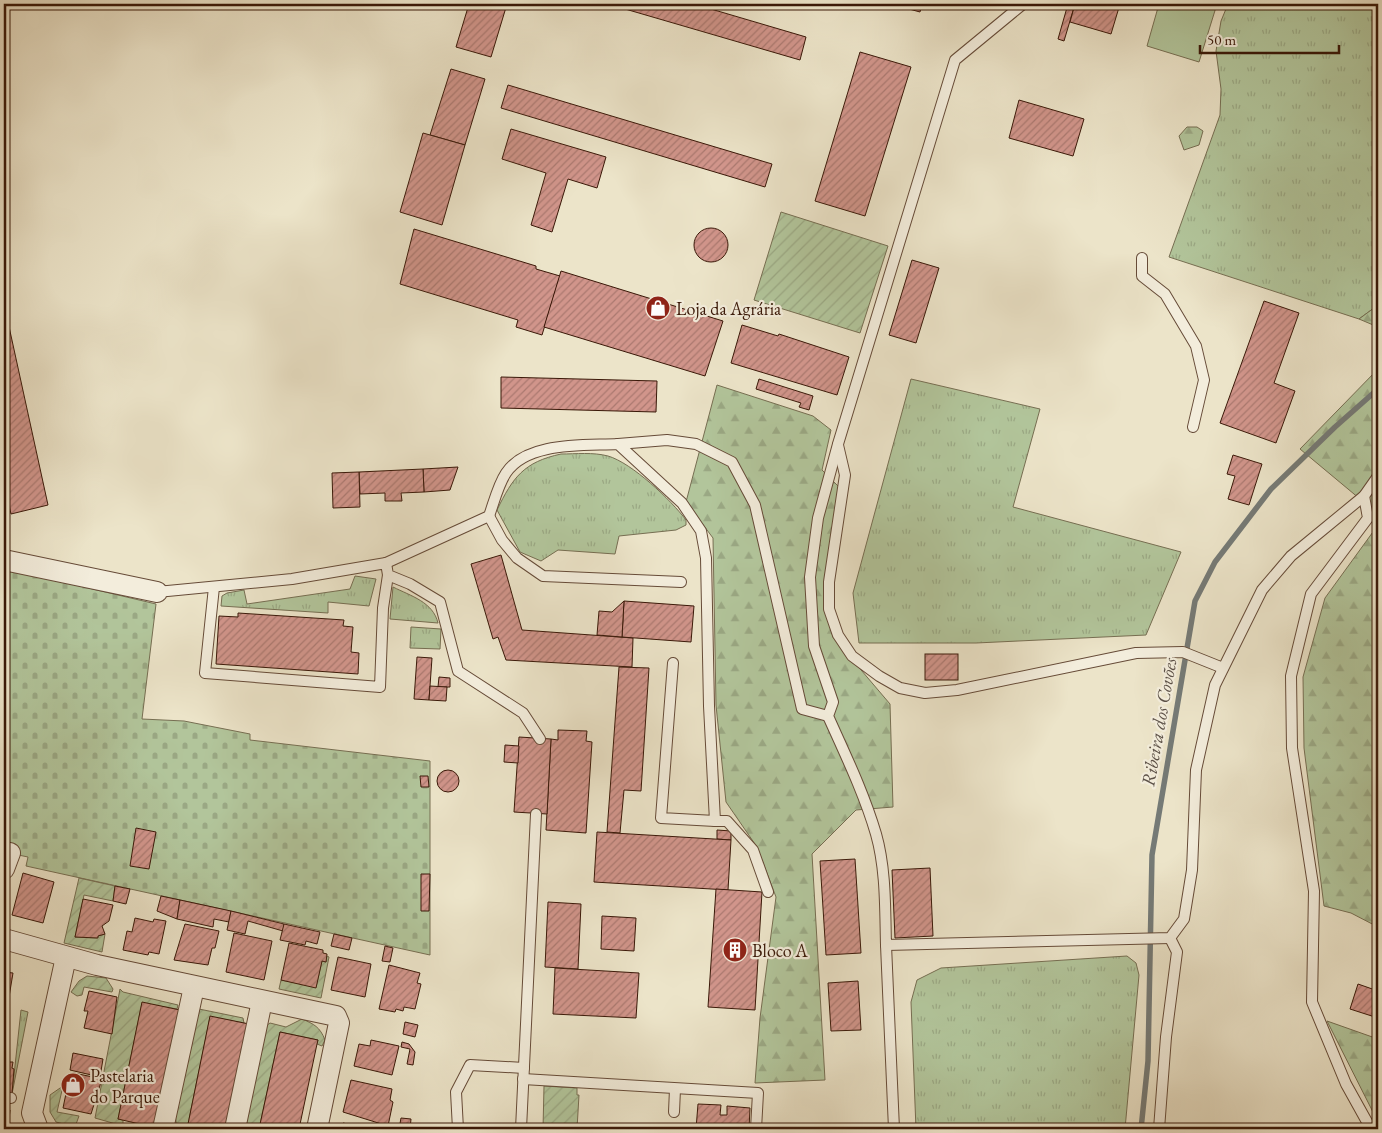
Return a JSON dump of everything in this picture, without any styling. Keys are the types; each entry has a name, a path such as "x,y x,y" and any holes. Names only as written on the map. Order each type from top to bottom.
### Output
{"street":[{"path":"4,560 157,592"},
{"path":"4,939 66,958 336,1016 339,1024 317,1129"},
{"path":"38,1129 32,1113 66,958"},
{"path":"163,1129 194,987"},
{"path":"235,1129 262,1001"}],"lane":[{"path":"894,1129 883,872 876,834 857,779 828,716 834,702 814,646 810,577 818,518 838,444 955,60 1023,4"},
{"path":"1142,258 1142,276 1165,294 1196,346 1204,380 1193,427"},
{"path":"157,592 292,579 386,562 489,516 506,473 518,460 549,448 667,440 696,444 732,462 755,504 802,709 828,716"},
{"path":"618,444 682,503 700,531 706,558 709,706 715,821"},
{"path":"838,444 846,475 828,582 830,609 838,635 852,656 879,676 900,688 925,693 956,690 1136,653 1183,652 1223,668"},
{"path":"1170,938 1184,918 1192,870 1196,770 1215,685 1262,590 1291,556 1364,496 1378,476"},
{"path":"1364,496 1368,518 1311,594 1291,676 1292,748 1314,891 1312,1002 1346,1084 1371,1129"},
{"path":"489,516 502,540 517,558 543,576 681,582"},
{"path":"214,587 205,673 380,687 383,608 388,575 386,562"},
{"path":"388,575 410,584 440,602 458,671 523,713 540,739"},
{"path":"672,663 661,818 727,821 752,850 768,892"},
{"path":"521,1129 536,814"},
{"path":"886,945 1170,938"},
{"path":"1159,1129 1166,1037 1177,952 1170,938"},
{"path":"458,1129 456,1092 470,1065 523,1074 675,1089 758,1093 756,1129"},
{"path":"674,1112 675,1089"}],"green space":[{"path":"1159,4 1217,4 1199,62 1147,46"},
{"path":"1228,4 1378,4 1378,305 1359,319 1169,257 1220,115 1221,89 1216,51 1221,21"},
{"path":"1187,127 1197,127 1203,131 1199,145 1184,150 1179,136"},
{"path":"781,212 888,246 860,333 754,300"},
{"path":"1378,305 1378,327 1359,319"},
{"path":"1378,369 1378,514 1300,449"},
{"path":"911,379 1040,409 1013,507 1181,552 1146,635 976,643 859,643 853,593"},
{"path":"717,385 813,416 831,430 822,470 839,487 825,609 833,637 890,704 893,807 856,810 812,854 825,1080 755,1083 760,1018 776,897 757,847 726,802 716,705 713,538 686,502"},
{"path":"561,454 596,454 618,460 639,474 661,493 686,520 686,525 676,530 619,536 615,554 558,550 541,561 520,552 497,510 509,488 521,473 538,461"},
{"path":"1378,525 1378,927 1351,913 1324,906 1304,748 1303,677 1325,598"},
{"path":"4,568 156,604 142,719 184,721 250,734 250,740 430,761 430,955 26,866 28,857 4,852"},
{"path":"355,576 376,579 369,606 328,602 328,613 221,606 222,596 227,593 244,590 247,604 350,589"},
{"path":"393,587 420,600 431,610 438,623 390,619"},
{"path":"411,627 441,629 440,649 410,648"},
{"path":"79,878 115,886 113,901 84,895 75,937 97,938 105,934 102,952 64,943"},
{"path":"327,956 329,957 321,998 279,989 281,980 316,987 322,961 326,962"},
{"path":"1127,956 1136,963 1139,975 1125,1129 916,1129 911,1002 917,980 941,968"},
{"path":"87,976 106,978 113,989 112,992 84,987 82,995 77,996 71,992 79,981"},
{"path":"120,989 123,992 178,1005 177,1009 142,1003 118,1119 123,1120 123,1126 95,1118"},
{"path":"199,1009 243,1018 244,1023 210,1017 187,1129 177,1129 175,1114"},
{"path":"21,1010 28,1012 12,1094"},
{"path":"302,1019 319,1029 325,1040 322,1046 317,1044 318,1040 280,1032 259,1129 244,1129 266,1026 270,1023 286,1027"},
{"path":"1327,1021 1378,1039 1378,1122"},
{"path":"63,1086 57,1112 79,1116 75,1127 56,1122 50,1112 50,1095"},
{"path":"544,1086 577,1088 577,1095 579,1095 577,1129 543,1129"}],"building":[{"path":"469,4 507,4 491,57 456,47"},
{"path":"608,4 694,4 806,37 800,60"},
{"path":"891,4 922,4 920,12"},
{"path":"1068,4 1075,4 1064,41 1058,39"},
{"path":"1075,4 1120,4 1111,34 1070,22"},
{"path":"860,52 911,67 865,216 815,201"},
{"path":"451,69 485,79 465,145 430,135"},
{"path":"508,85 772,164 765,187 501,108"},
{"path":"1019,100 1084,119 1073,156 1009,138"},
{"path":"511,129 606,157 597,188 568,179 552,232 531,225 546,173 502,159"},
{"path":"423,133 465,145 442,225 400,212"},
{"path":"711,228 718,229 723,233 727,238 727,252 723,257 718,261 711,262 704,261 699,257 695,252 694,245 695,238 699,233 704,229"},
{"path":"414,229 536,266 536,269 560,276 542,335 516,327 518,320 400,284"},
{"path":"912,260 939,268 916,343 889,335"},
{"path":"561,271 723,321 705,376 544,327"},
{"path":"1264,301 1299,313 1274,383 1295,391 1276,443 1220,423"},
{"path":"8,322 48,505 11,514 4,482 4,323"},
{"path":"742,325 778,336 779,334 849,357 837,395 731,363"},
{"path":"501,377 657,381 656,412 501,408"},
{"path":"759,379 813,396 809,410 799,407 801,403 756,389"},
{"path":"1233,455 1262,464 1249,505 1228,499 1235,476 1227,474"},
{"path":"458,467 450,490 424,492 423,469"},
{"path":"423,469 424,492 401,493 402,501 385,501 385,493 360,494 359,472"},
{"path":"359,472 360,507 333,508 332,473"},
{"path":"501,555 522,630 633,638 632,667 506,660 498,637 493,639 471,564"},
{"path":"624,601 694,606 691,642 622,637"},
{"path":"624,601 622,637 597,635 599,611 612,612"},
{"path":"238,613 344,620 343,626 353,627 351,652 359,653 358,674 216,664 219,616 238,617"},
{"path":"925,654 958,654 958,680 925,680"},
{"path":"417,657 432,658 429,700 414,699"},
{"path":"619,667 649,668 641,791 624,790 620,833 607,832"},
{"path":"439,677 450,678 450,687 438,687"},
{"path":"430,686 447,687 446,701 429,700"},
{"path":"558,730 587,731 586,741 592,742 586,833 546,830 551,739 558,740"},
{"path":"519,737 551,739 547,814 514,812"},
{"path":"505,745 519,746 518,763 504,762"},
{"path":"448,770 456,773 459,781 456,789 448,792 440,789 437,781 440,773"},
{"path":"420,776 428,776 429,787 421,787"},
{"path":"136,828 156,832 149,869 130,866"},
{"path":"717,830 731,831 731,840 717,839"},
{"path":"597,832 731,840 728,890 594,882"},
{"path":"855,859 861,953 826,955 820,861"},
{"path":"930,868 933,936 895,938 892,870"},
{"path":"23,873 54,882 43,923 12,915"},
{"path":"421,874 430,874 429,911 421,911"},
{"path":"115,886 130,889 126,904 113,901"},
{"name":"Bloco A","path":"716,889 762,892 755,1010 708,1007"},
{"path":"161,896 180,900 177,919 157,911"},
{"path":"83,899 113,905 109,921 102,926 105,934 98,936 98,938 75,937"},
{"path":"180,900 231,911 229,922 214,919 213,927 177,919"},
{"path":"548,902 581,904 578,969 545,967"},
{"path":"231,911 284,924 283,931 248,921 245,934 227,930"},
{"path":"602,916 636,918 634,951 601,949"},
{"path":"135,918 153,922 154,919 166,921 159,954 149,952 148,955 123,950 127,931 132,932"},
{"path":"185,924 219,931 208,965 174,960"},
{"path":"284,924 320,932 317,944 306,941 305,945 280,940"},
{"path":"234,933 272,941 264,980 226,972"},
{"path":"334,934 352,938 349,950 331,946"},
{"path":"289,943 323,950 323,953 327,954 326,962 322,961 316,988 281,980"},
{"path":"385,946 393,948 390,962 382,961"},
{"path":"338,957 371,964 365,997 331,990"},
{"path":"389,965 420,973 417,983 421,984 415,1009 404,1007 403,1011 396,1009 395,1012 379,1009"},
{"path":"555,968 639,973 636,1018 553,1014"},
{"path":"4,972 13,973 5,1021 4,1021"},
{"path":"858,981 861,1030 831,1031 828,983"},
{"path":"1358,984 1378,991 1378,1018 1350,1009"},
{"path":"89,991 117,997 112,1034 84,1028 88,1011 84,1011"},
{"path":"142,1002 180,1010 157,1128 118,1119"},
{"path":"210,1016 249,1024 228,1129 187,1129"},
{"path":"405,1022 418,1025 415,1037 403,1034"},
{"path":"280,1032 318,1040 299,1129 259,1129"},
{"path":"371,1040 399,1046 392,1075 354,1066 359,1044 370,1046"},
{"path":"402,1042 409,1044 415,1052 413,1065 407,1064 410,1049 401,1047"},
{"path":"73,1053 103,1059 100,1077 70,1070"},
{"path":"4,1062 13,1062 12,1094 4,1094"},
{"path":"74,1073 102,1079 91,1114 63,1108 70,1074"},
{"path":"351,1080 392,1089 390,1100 393,1102 388,1126 343,1112"},
{"path":"698,1104 721,1105 720,1115 727,1115 727,1106 750,1108 749,1129 696,1129"},
{"path":"10,1110 8,1129 4,1129 4,1111"},
{"path":"401,1118 411,1119 410,1129 399,1129"},
{"path":"343,1123 372,1129 341,1129"}],"waterway":[{"name":"Ribeira dos Covões","path":"1141,1129 1148,1061 1152,855 1195,601 1215,562 1271,489 1335,427 1378,389"}],"place":[{"name":"Loja da Agrária","path":"658,308"},
{"name":"Bloco A","path":"735,950"},
{"name":"Pastelaria do Parque","path":"73,1085"}]}
